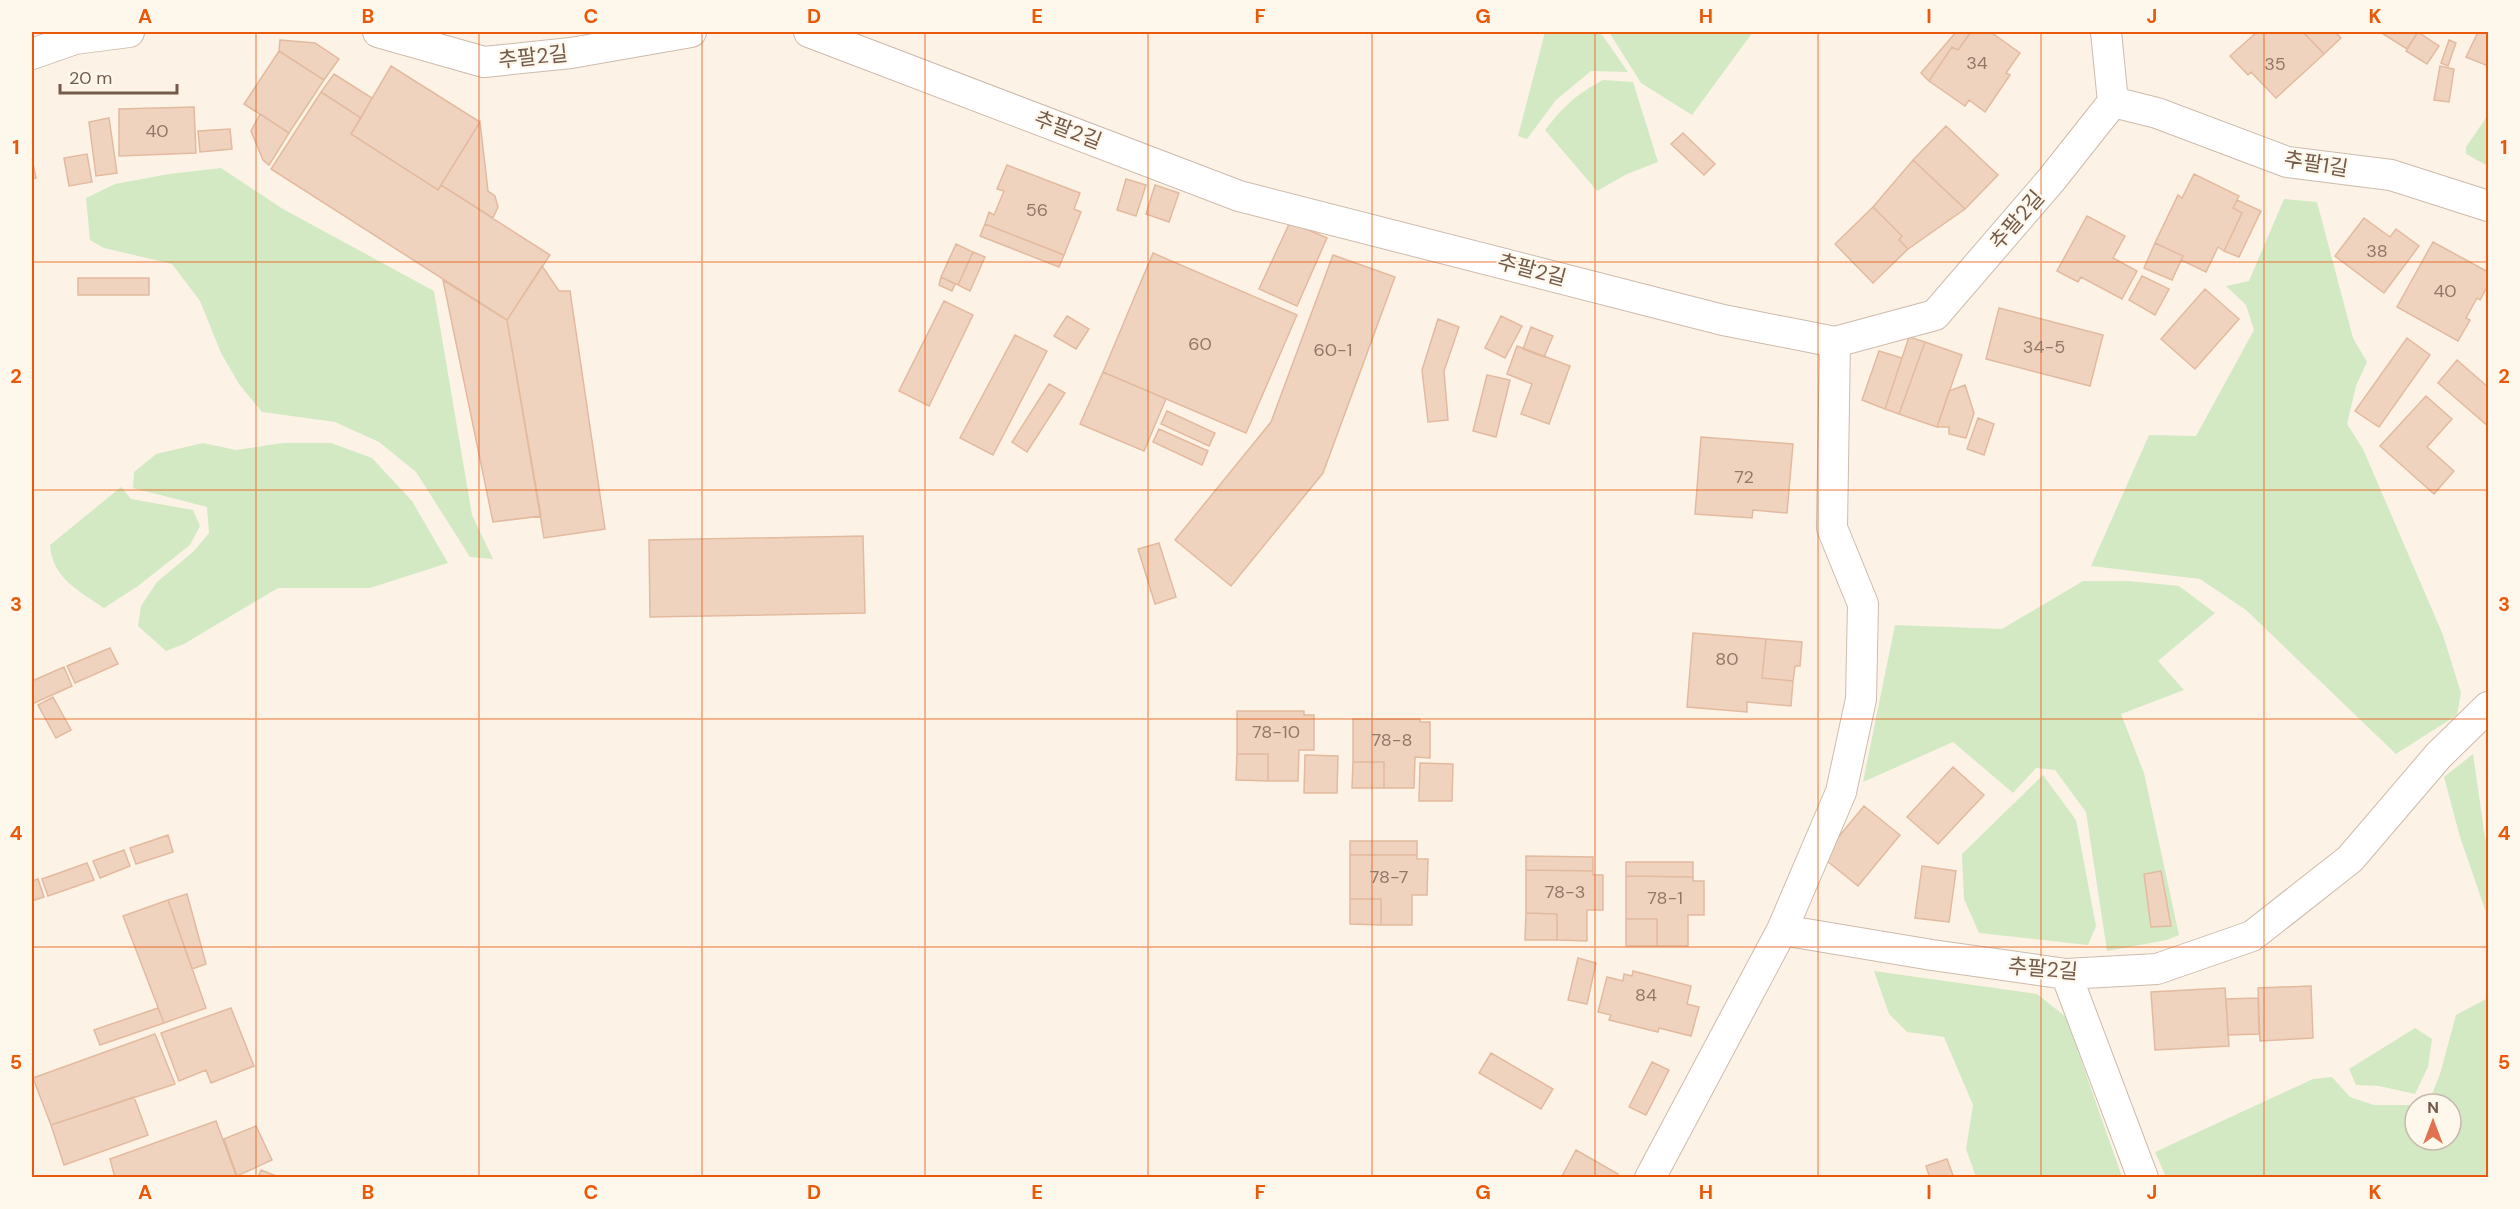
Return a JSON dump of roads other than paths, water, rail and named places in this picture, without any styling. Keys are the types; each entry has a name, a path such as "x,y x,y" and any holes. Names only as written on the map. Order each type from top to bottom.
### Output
{"street":[{"path":"32,54 75,39 129,32"},
{"name":"추팔2길","path":"378,32 484,62 571,53 691,32"},
{"name":"추팔2길","path":"809,32 1239,196 1722,320 1835,342 1935,315 2052,179 2112,102"},
{"path":"2106,32 2112,102"},
{"name":"추팔1길","path":"2112,102 2157,112 2287,162 2391,175 2488,206"},
{"path":"1650,1178 1782,930 1841,792 1861,699 1863,604 1832,528 1835,342"},
{"name":"추팔2길","path":"1782,930 1932,956 2066,974 2157,969 2252,936 2350,859 2438,756 2488,707"},
{"path":"2066,974 2143,1178"}]}
